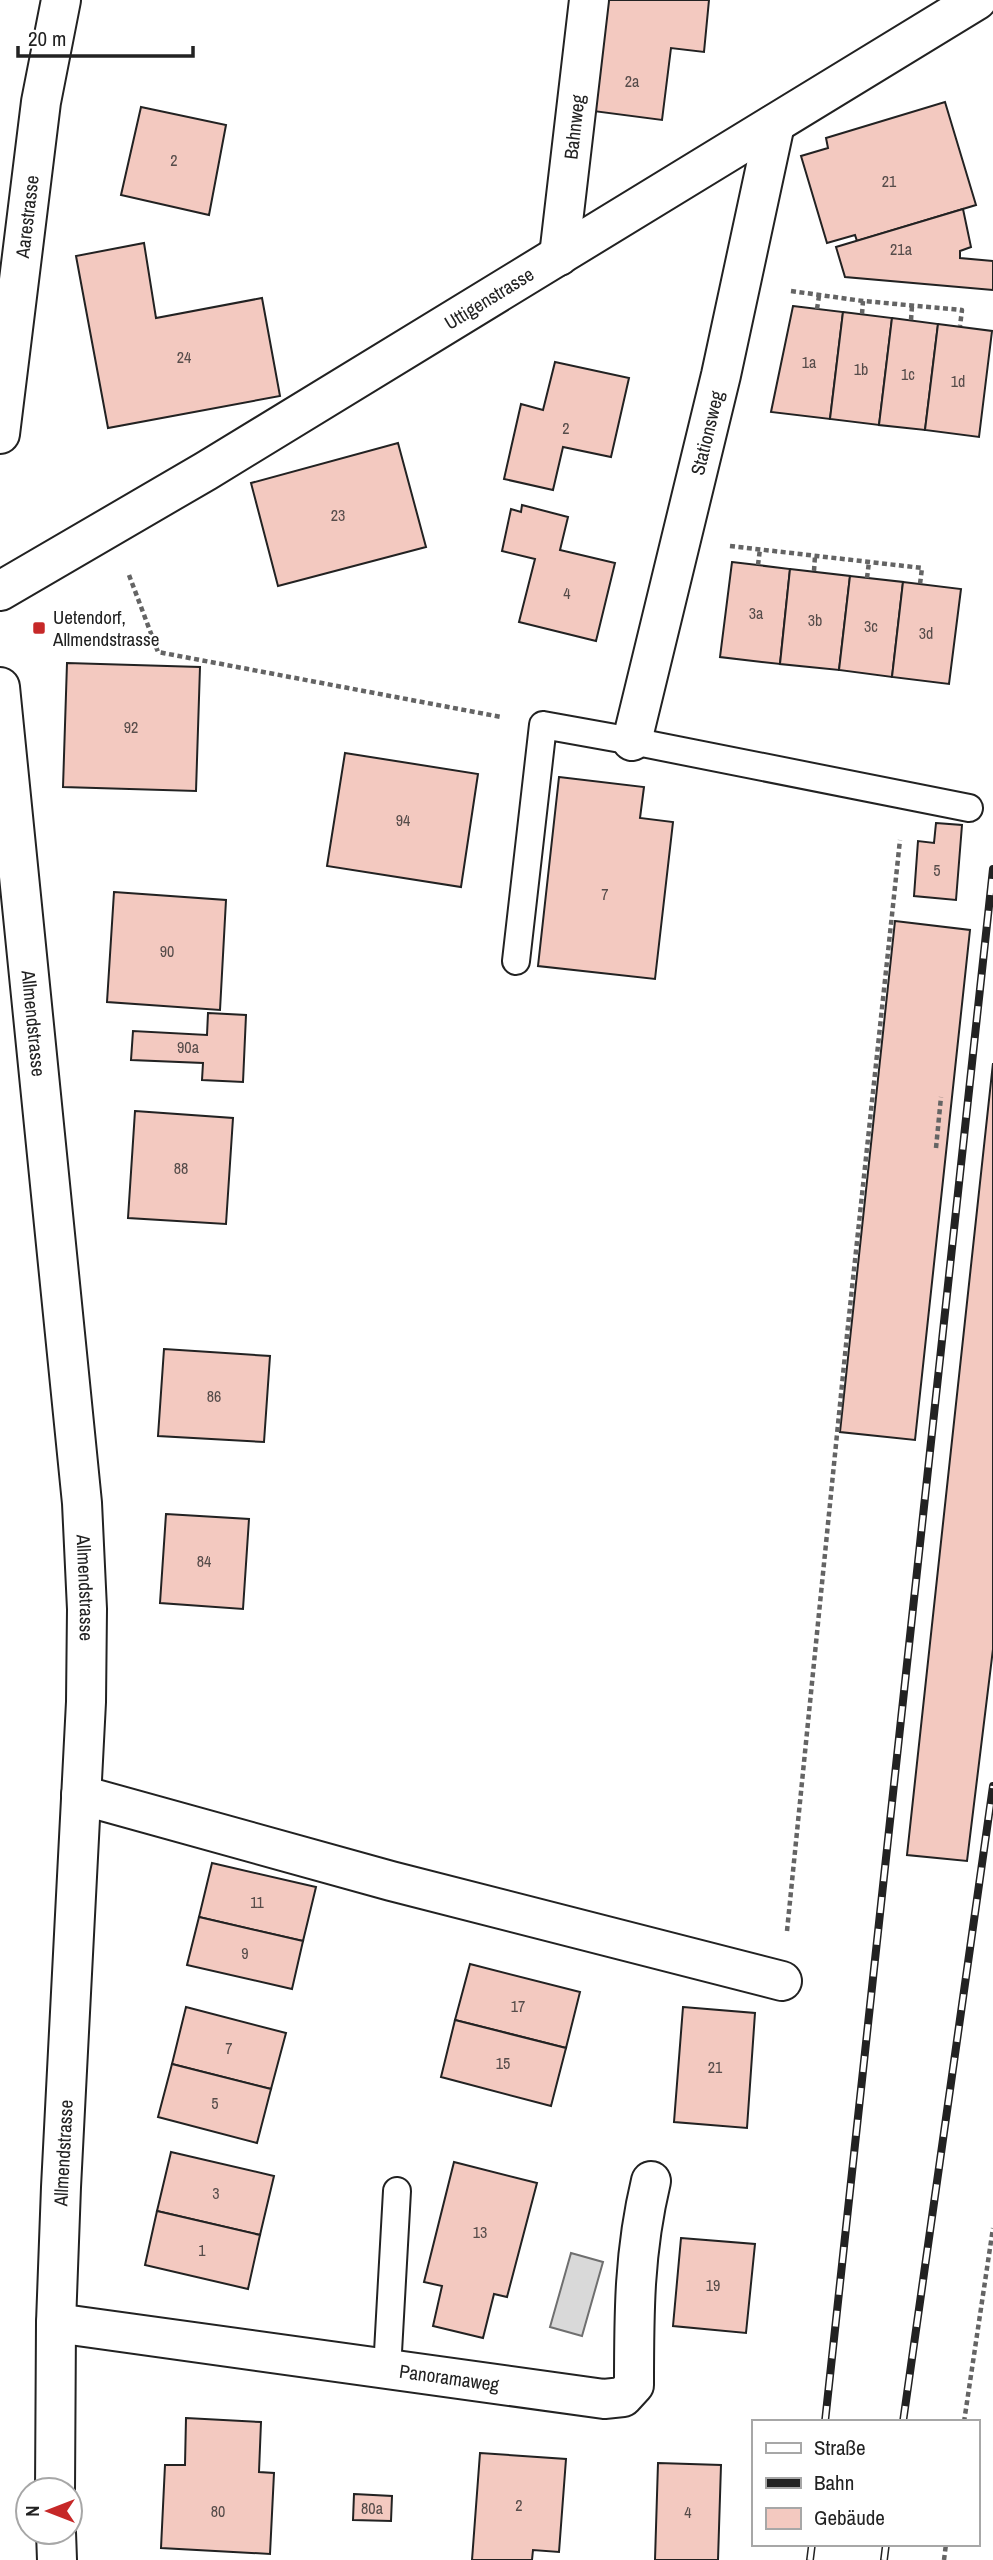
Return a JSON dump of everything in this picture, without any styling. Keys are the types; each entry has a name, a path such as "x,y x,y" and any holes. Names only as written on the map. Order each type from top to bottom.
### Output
{"street":[{"name":"Aarestrasse","path":"0,434 41,102 61,0"},
{"name":"Bahnweg","path":"559,256 589,0"},
{"name":"Uttigenstrasse","path":"0,591 111,527 559,256 977,0"},
{"name":"Stationsweg","path":"632,741 682,541 775,124"},
{"name":"Allmendstrasse","path":"0,687 82,1503 87,1622 56,2323 55,2476"},
{"path":"81,1795 391,1881 782,1981"},
{"name":"Panoramaweg","path":"56,2323 604,2399 623,2397 634,2385 633,2308 636,2262 651,2181"}],"lane":[{"path":"516,961 543,725 968,808"},
{"path":"387,2370 397,2192"}],"path":[{"path":"741,282 863,301 962,310 960,326"},
{"path":"817,309 819,295"},
{"path":"862,314 863,301"},
{"path":"911,320 912,306"},
{"path":"111,527 158,652 543,725"},
{"path":"682,541 922,568 920,584"},
{"path":"758,565 760,550"},
{"path":"814,572 815,556"},
{"path":"867,578 869,562"},
{"path":"782,1981 848,1321 905,795"},
{"path":"936,1148 941,1097"},
{"path":"964,2420 993,2228"}],"shaded area":[{"path":"571,2253 603,2262 582,2336 550,2327"}],"building":[{"path":"607,0 709,0 704,52 671,48 662,120 593,111"},
{"path":"945,102 976,205 857,241 855,235 827,243 801,156 828,148 826,138"},
{"path":"141,107 226,125 209,215 121,195"},
{"path":"963,209 971,247 960,251 960,258 993,261 993,290 845,277 836,247"},
{"path":"144,243 156,318 262,298 280,396 108,428 76,256"},
{"path":"793,306 843,312 830,419 771,412"},
{"path":"843,312 892,318 879,425 830,419"},
{"path":"892,318 938,324 925,430 879,425"},
{"path":"938,324 992,331 979,437 925,430"},
{"path":"555,362 629,378 611,457 563,447 553,490 504,479 521,404 543,410"},
{"path":"398,443 426,547 278,586 251,483"},
{"path":"522,505 568,517 560,550 615,563 596,641 519,622 535,559 502,551 511,509 521,512"},
{"path":"732,562 790,569 780,664 720,657"},
{"path":"790,569 850,576 839,670 780,664"},
{"path":"850,576 903,582 892,677 839,670"},
{"path":"903,582 961,589 949,684 892,677"},
{"path":"67,663 200,667 196,791 63,787"},
{"path":"345,753 478,774 461,887 327,866"},
{"path":"559,777 644,787 640,818 673,822 655,979 538,966"},
{"path":"936,823 962,825 956,900 914,896 918,841 934,843"},
{"path":"114,892 226,900 220,1010 107,1002"},
{"path":"895,921 970,930 915,1440 840,1432"},
{"path":"208,1013 246,1015 243,1082 202,1080 203,1063 131,1060 133,1031 207,1035"},
{"path":"993,1063 993,1649 967,1861 907,1855"},
{"path":"135,1111 233,1118 226,1224 128,1218"},
{"path":"164,1349 270,1356 264,1442 158,1436"},
{"path":"166,1514 249,1519 243,1609 160,1603"},
{"path":"212,1863 316,1887 303,1941 199,1917"},
{"path":"199,1917 303,1941 292,1989 187,1965"},
{"path":"470,1964 580,1992 566,2048 455,2020"},
{"path":"186,2007 286,2033 271,2089 172,2064"},
{"path":"683,2007 755,2013 747,2128 674,2122"},
{"path":"455,2020 566,2048 551,2106 441,2077"},
{"path":"172,2064 271,2089 257,2143 158,2117"},
{"path":"171,2152 274,2176 260,2235 157,2211"},
{"path":"454,2162 537,2183 507,2297 494,2294 483,2338 433,2326 442,2286 424,2282"},
{"path":"157,2211 260,2235 248,2289 145,2265"},
{"path":"681,2238 755,2244 746,2333 673,2326"},
{"path":"186,2418 261,2422 259,2472 274,2473 270,2554 161,2548 165,2465 185,2465"},
{"path":"480,2453 566,2459 559,2552 533,2550 532,2560 472,2560"},
{"path":"658,2463 721,2465 718,2560 655,2560"},
{"path":"354,2494 392,2496 391,2521 353,2520"}],"railway":[{"path":"825,2420 993,869"},
{"path":"903,2420 993,1786"},
{"path":"810,2560 812,2546"},
{"path":"884,2560 886,2546"}],"place":[{"name":"Uetendorf, Allmendstrasse","path":"39,628"}]}
